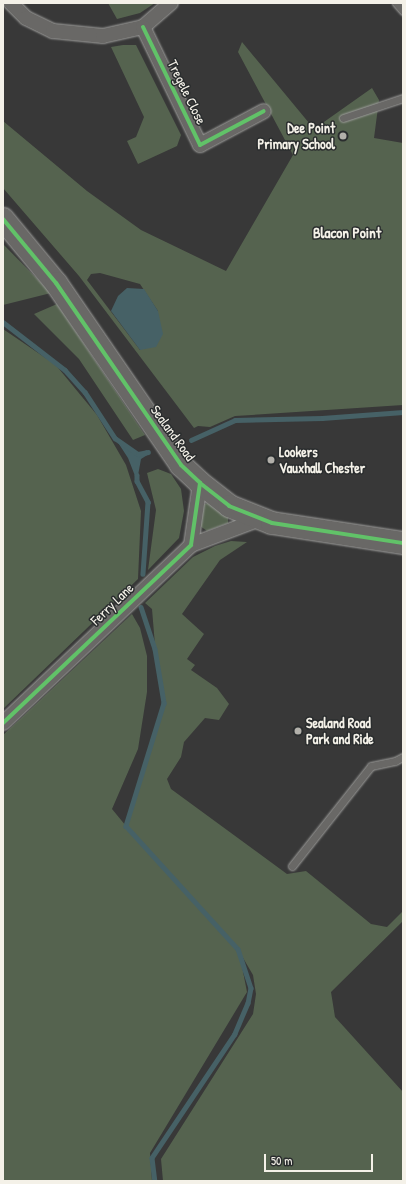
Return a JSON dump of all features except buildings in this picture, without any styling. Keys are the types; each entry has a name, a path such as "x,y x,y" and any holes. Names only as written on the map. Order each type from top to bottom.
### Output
{"main road":[{"name":"Sealand Road","path":"3,219 56,283 181,465 200,483 229,506 272,523 403,543"}],"street":[{"path":"11,3 26,18 38,25 62,34 103,36 143,27 171,3"},
{"name":"Tregele Close","path":"143,27 200,145 264,111"},
{"path":"191,545 200,483"},
{"name":"Ferry Lane","path":"3,724 191,545 260,518"}],"lane":[{"path":"396,3 403,11"},
{"path":"343,118 403,98"},
{"path":"292,866 371,766 395,761 403,757"}],"green space":[{"path":"108,3 155,3 140,13 117,19"},
{"path":"242,42 314,129 372,88 379,100 374,138 403,143 403,405 235,416 210,427 198,426 194,428 79,276 3,188 3,121 87,191 141,230 226,271 293,155 238,52","holes":["100,273 140,284 158,311 140,350 87,280 91,274"]},
{"path":"136,45 181,135 177,146 138,164 127,141 136,137 144,117 111,47"},
{"path":"3,244 51,293 3,305"},
{"path":"57,304 145,435 133,440 79,359 34,314"},
{"path":"3,329 47,359 50,358 97,415 126,465 141,511 138,579 3,709"},
{"path":"158,469 171,474 181,489 184,511 179,538 148,570 156,510 147,473"},
{"path":"208,503 228,516 228,523 207,531 200,526 201,505"},
{"path":"231,541 247,542 220,560 182,614 204,634 187,659 195,665 191,670 217,688 229,704 219,720 205,718 184,742 181,757 167,779 171,789 287,874 306,871 371,924 387,927 403,911 403,921 331,992 335,1017 403,1092 403,1181 163,1181 161,1159 253,1014 256,994 253,975 239,951 247,992 150,1153 152,1181 3,1181 3,735 132,614 140,628 147,656 147,692 138,749 112,809 126,826 164,703 156,657 152,609 145,603 193,557 215,546"}],"water":[{"path":"127,288 144,289 158,311 163,334 156,347 140,350 111,311 118,296"},
{"path":"115,438 138,454 147,450 149,454 141,459 137,481 128,458"}],"waterway":[{"path":"3,322 65,370 85,392 115,438 138,454 148,452"},
{"path":"191,440 235,420 322,418 403,412"},
{"path":"137,475 137,481 148,502 143,574"},
{"path":"141,607 155,649 164,703 126,826 238,949 251,988 248,1003 235,1034 152,1158 155,1181"}],"cycle path":[{"path":"143,27 200,145 264,111"},
{"path":"3,219 56,283 181,465 200,483 229,506 272,523 403,543"},
{"path":"3,723 191,545 200,483"}],"place":[{"name":"Dee Point Primary School","path":"343,136"},
{"name":"Lookers Vauxhall Chester","path":"271,460"},
{"name":"Sealand Road Park and Ride","path":"298,731"}],"district":[{"name":"Blacon Point","path":"347,233"}]}
